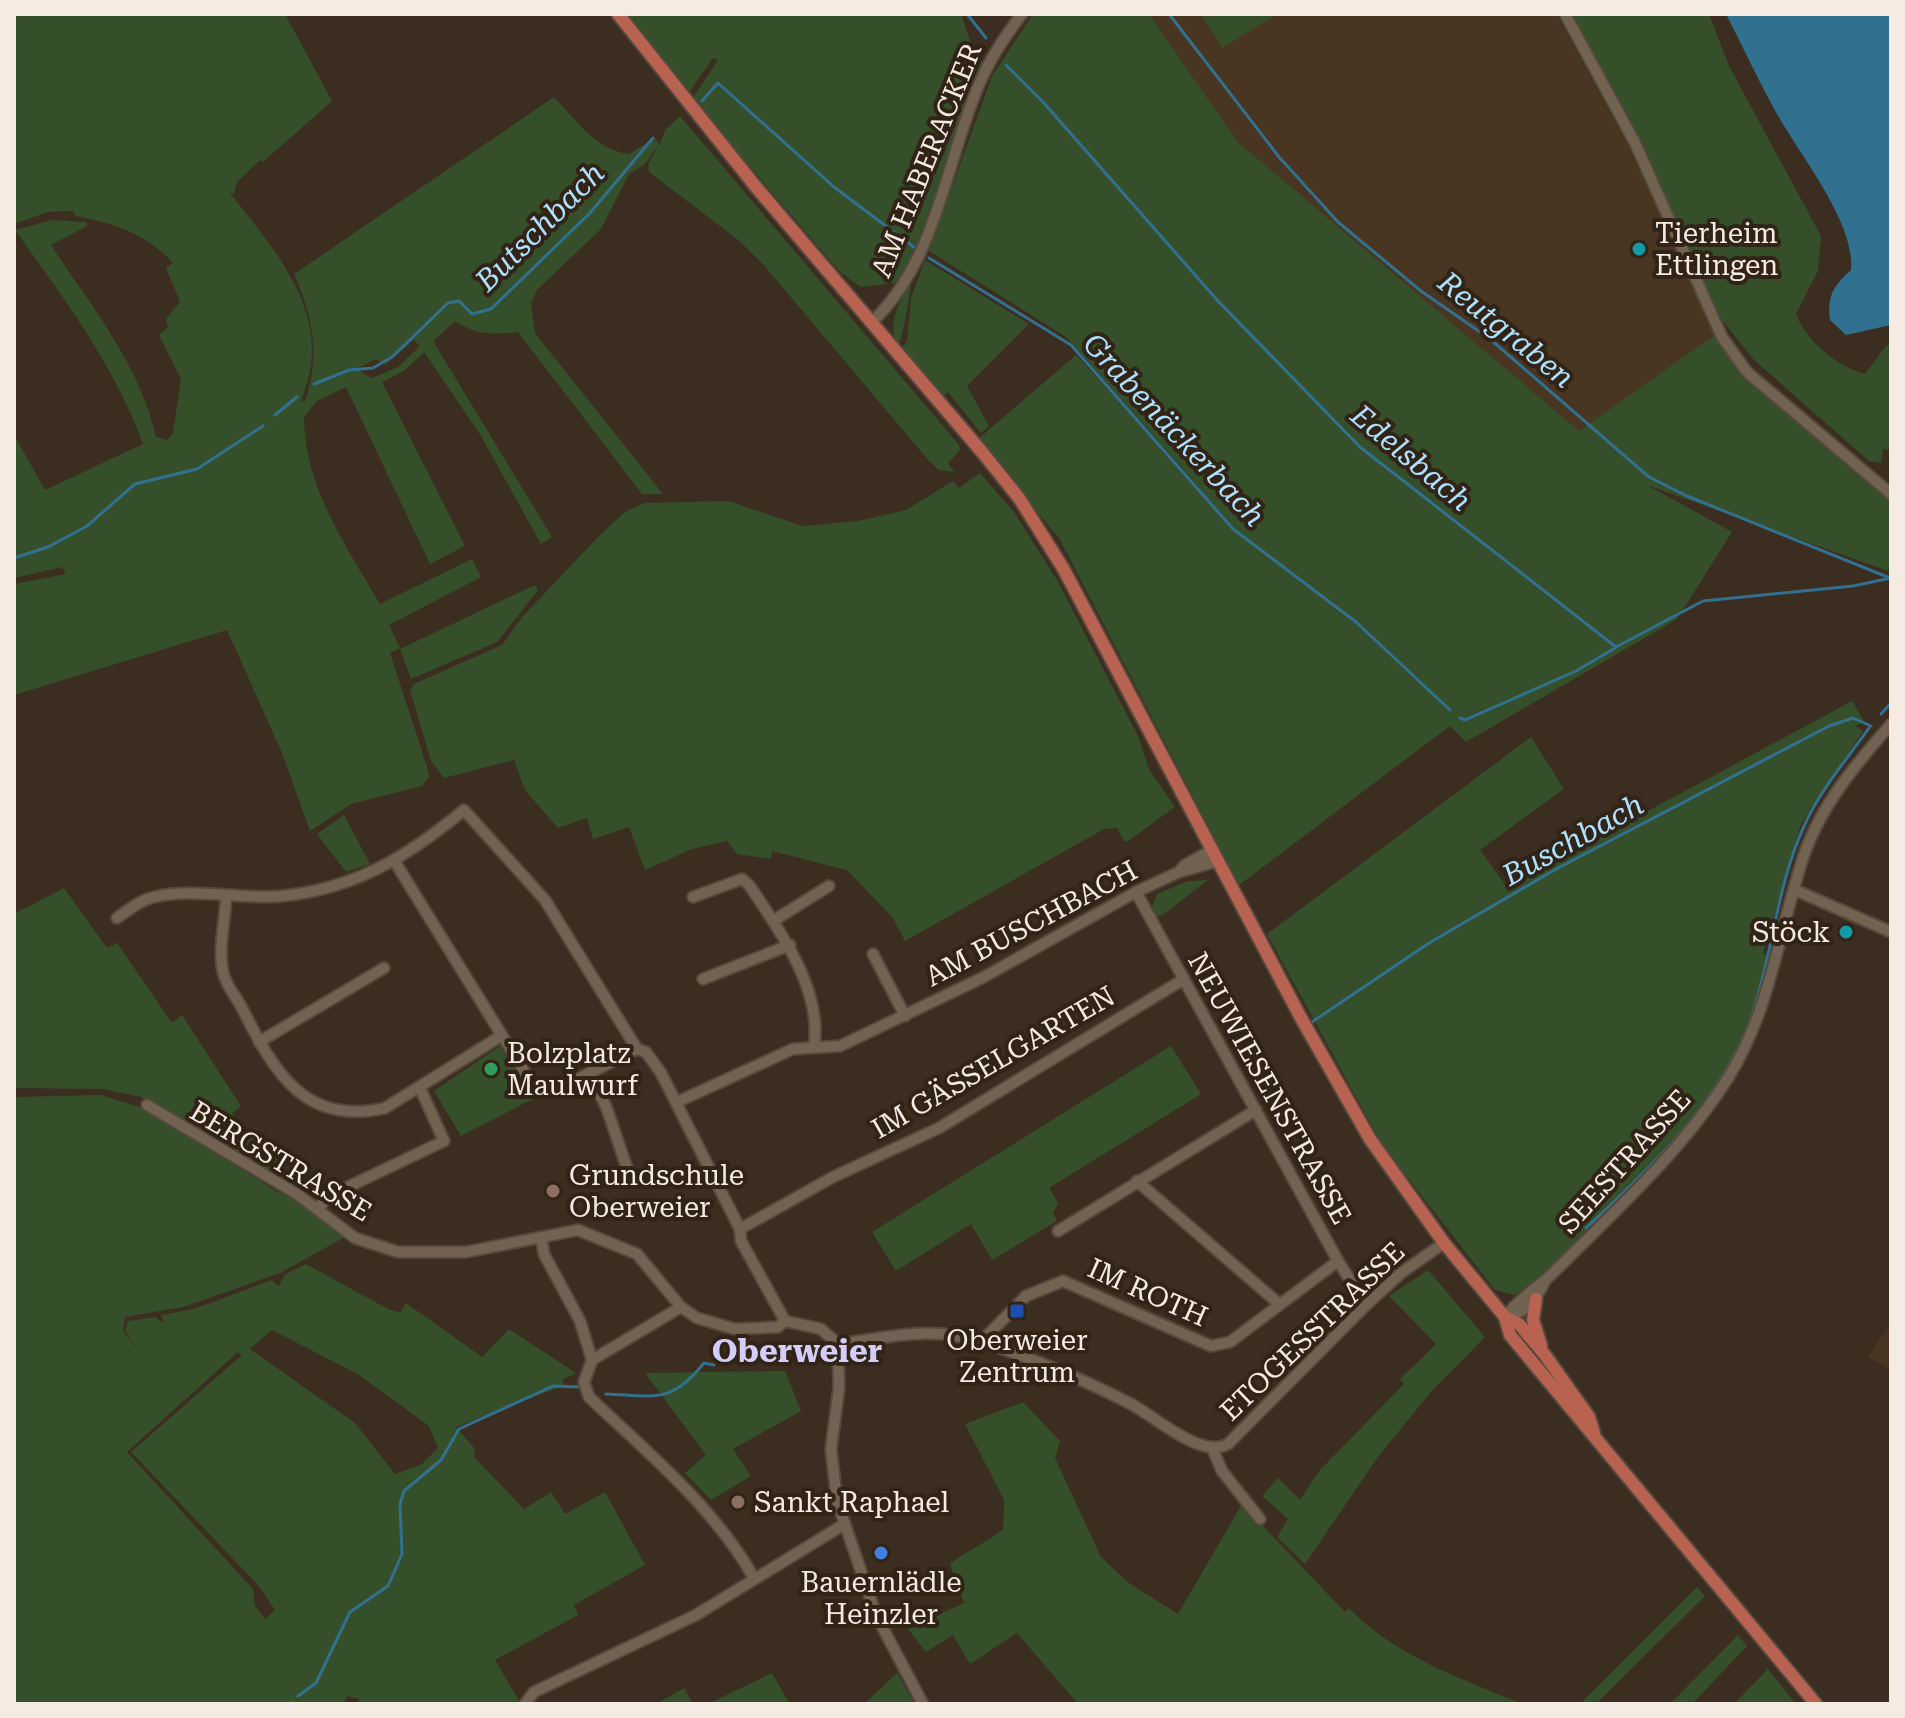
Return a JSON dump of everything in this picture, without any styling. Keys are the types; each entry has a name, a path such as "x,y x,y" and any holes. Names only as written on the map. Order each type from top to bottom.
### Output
{"main road":[{"path":"618,14 747,175 982,452 1050,544 1302,1021 1370,1139 1444,1243 1505,1317 1519,1324 1545,1355 1589,1417 1594,1433"},
{"path":"1536,1299 1533,1320 1545,1355"},
{"path":"1505,1317 1510,1335 1816,1704"}],"street":[{"name":"AM HABERACKER","path":"872,322 896,296 915,266 978,85 1004,37 1022,14"},
{"path":"1565,14 1635,143 1722,337 1747,372 1891,494"},
{"name":"SEESTRASSE","path":"1505,1317 1518,1301 1545,1281 1653,1173 1729,1077 1751,1035 1769,989 1804,855 1825,809 1891,724"},
{"path":"117,918 154,897 185,894 226,898 285,896 330,886 395,862 464,810 545,900 635,1040 637,1049"},
{"name":"AM BUSCHBACH","path":"677,1102 793,1049 840,1046 905,1016 1179,872 1185,865 1215,855"},
{"path":"395,862 535,1089 543,1092 637,1049 646,1052 677,1102 740,1229 741,1241 785,1321 821,1329 838,1344 839,1388 831,1449 843,1525 876,1615 923,1704"},
{"path":"693,897 742,879 790,945 815,1021 814,1046"},
{"path":"773,921 829,886"},
{"path":"1795,890 1891,932"},
{"name":"NEUWIESENSTRASSE","path":"1136,892 1338,1261 1366,1305"},
{"path":"226,898 222,970 259,1042 305,1099 323,1109 365,1113 385,1108 501,1036"},
{"path":"703,979 790,945"},
{"name":"AM BUSCHBACH","path":"873,954 905,1016"},
{"path":"259,1042 384,968"},
{"name":"IM GÄSSELGARTEN","path":"740,1229 833,1177 939,1128 1184,979"},
{"path":"590,1072 628,1171"},
{"path":"318,1208 329,1196 444,1141 420,1088"},
{"name":"BERGSTRASSE","path":"147,1105 318,1208 355,1238 398,1252 466,1252 578,1230 637,1254 681,1307 718,1327 778,1327 785,1321"},
{"path":"1058,1231 1256,1110"},
{"path":"1137,1181 1278,1303"},
{"path":"541,1237 544,1254 580,1321 592,1360 584,1382 589,1397 712,1518 732,1540 754,1578"},
{"name":"ETOGESSTRASSE","path":"838,1344 926,1334 981,1342 1128,1403 1199,1446 1213,1450 1228,1444 1251,1423 1401,1273 1444,1243"},
{"name":"IM ROTH","path":"981,1342 1026,1296 1063,1281 1211,1346 1230,1342 1338,1261"},
{"name":"SEESTRASSE","path":"1536,1299 1545,1281"},
{"path":"1505,1317 1522,1313 1536,1299"},
{"path":"592,1360 681,1307"},
{"name":"ETOGESSTRASSE","path":"1213,1450 1222,1471 1260,1519"},
{"path":"525,1704 534,1692 696,1615 843,1525"}],"shaded area":[{"path":"1149,14 1556,14 1628,146 1716,334 1579,432 1238,142"},
{"path":"1891,1323 1891,1370 1868,1357"}],"green space":[{"path":"14,14 285,14 332,101 263,162 260,160 237,182 234,193 230,193 276,253 301,298 312,346 310,371 301,401 305,402 310,385 313,338 306,307 294,274 554,97 606,147 629,154 655,138 660,145 665,130 680,116 959,445 960,450 948,463 954,472 939,470 929,461 762,263 737,239 649,172 648,164 658,146 645,164 629,174 601,229 537,290 531,304 535,333 663,494 642,494 518,332 485,333 455,321 433,341 552,537 541,544 481,436 424,352 404,371 382,382 465,546 430,564 346,387 317,401 304,417 311,467 319,491 341,538 380,604 472,559 481,577 389,625 400,648 390,653 429,777 422,786 351,804 310,831 282,753 227,630 14,695 14,584 66,574 62,567 14,578 14,435 45,490 143,444 103,360 15,230 52,220 86,222 87,226 51,245 126,361 149,411 156,437 167,440 173,433 181,379 159,335 168,327 166,319 180,302 166,268 173,263 152,244 129,231 76,216 73,211 48,212 14,224","holes":["414,340 420,346 398,367 372,378 361,372 360,367 376,359 385,365"]},
{"path":"627,14 961,14 972,46 983,63 924,232 895,283 861,287 841,273 692,99 718,60 713,58 687,95"},
{"path":"1033,14 1149,14 1238,142 1579,431 1716,334 1742,371 1891,500 1891,572 1647,485 1732,532 1677,619 1466,742 1450,726 1239,885 1059,538 977,440 1076,355 1205,494 1066,337 929,251 992,76"},
{"path":"1201,14 1277,14 1222,48"},
{"path":"1569,14 1709,14 1729,66 1821,236 1818,271 1796,314 1801,324 1824,352 1865,374 1886,346 1891,345 1891,450 1883,449 1881,463 1869,461 1754,360 1718,315 1638,139"},
{"path":"925,260 1029,324 967,386 989,426 981,433 948,392 942,397 901,349 907,341 911,298"},
{"path":"911,283 898,346 894,322 898,305"},
{"path":"980,473 1014,512 1057,580 1138,736 1149,769 1175,807 1131,839 1125,842 1117,828 1104,829 905,941 893,918 847,870 772,851 771,859 737,854 727,841 692,849 645,870 629,827 593,839 587,818 558,828 525,790 514,760 444,778 431,761 410,690 414,684 502,645 523,616 625,512 644,503 729,501 802,526 858,521 906,510 953,481 959,488"},
{"path":"535,585 538,590 497,642 411,679 400,649"},
{"path":"1852,701 1864,721 1855,726 1863,731 1801,824 1763,953 1773,960 1754,1022 1719,1084 1647,1175 1539,1278 1515,1295 1495,1290 1383,1146 1267,934 1531,737 1564,789 1480,850 1507,887"},
{"path":"344,815 370,864 346,872 317,834"},
{"path":"1208,880 1164,914 1157,917 1151,909 1157,894 1188,881"},
{"path":"64,888 107,948 117,943 172,1023 182,1015 241,1106 232,1113 246,1134 256,1128 299,1192 183,1127 141,1097 103,1089 14,1088 14,914"},
{"name":"Bolzplatz Maulwurf","path":"500,1046 533,1099 461,1136 434,1091"},
{"path":"1171,1046 1201,1094 1049,1188 1058,1203 1053,1213 1057,1221 992,1260 971,1224 896,1271 872,1232"},
{"path":"101,1095 143,1108 276,1191 310,1207 345,1237 280,1273 183,1307 125,1317 123,1331 137,1348 125,1331 128,1321 155,1317 164,1323 161,1315 194,1309 272,1280 278,1286 286,1274 306,1264 388,1309 400,1313 406,1303 482,1357 509,1329 576,1373 562,1380 565,1385 456,1427 475,1449 474,1457 524,1509 551,1492 565,1514 605,1492 645,1565 574,1605 578,1615 495,1660 521,1704 358,1704 359,1699 347,1696 344,1704 14,1704 14,1097","holes":["272,1330 359,1375 429,1426 438,1448 422,1464 395,1474 355,1423 250,1349","238,1352 242,1355 131,1452 259,1586 275,1610 265,1619 255,1606 253,1589 127,1452"]},
{"path":"1428,1270 1485,1337 1430,1393 1378,1457 1305,1564 1277,1537 1288,1519 1262,1496 1278,1478 1300,1500 1319,1471 1404,1384 1400,1379 1436,1344 1389,1296"},
{"path":"785,1371 801,1411 733,1449 751,1476 711,1500 685,1473 706,1455 645,1373"},
{"path":"1023,1402 1060,1441 1055,1458 1101,1557 1129,1583 1178,1614 1242,1504 1345,1612 1349,1608 1386,1639 1430,1665 1523,1704 1078,1704 1017,1633 970,1664 953,1635 926,1652 908,1629 964,1603 950,1564 1003,1529 1004,1500 965,1424"},
{"path":"1697,1587 1705,1596 1596,1704 1580,1704"},
{"path":"1738,1635 1747,1646 1692,1704 1670,1704"},
{"path":"1767,1668 1796,1704 1734,1704 1766,1671"},
{"path":"772,1673 790,1704 708,1704"},
{"path":"897,1673 915,1704 864,1704"},
{"path":"684,1688 693,1704 656,1704"}],"water":[{"path":"1726,14 1891,14 1891,325 1846,335 1830,320 1829,304 1833,292 1851,270 1844,231 1824,190 1770,102"}],"waterway":[{"name":"Edelsbach","path":"967,14 986,38"},
{"name":"Reutgraben","path":"1169,14 1279,157 1338,222 1421,291 1490,339 1649,477 1687,496 1890,578"},
{"name":"Edelsbach","path":"1006,65 1043,102 1218,301 1360,447 1616,647 1703,601 1853,586 1891,578"},
{"name":"Grabenäckerbach","path":"702,101 718,83 834,187 915,248"},
{"name":"Butschbach","path":"314,384 349,370 373,368 392,357 448,303 459,301 472,314 491,309 590,213 653,138"},
{"name":"Grabenäckerbach","path":"929,258 1071,345 1233,529 1356,622 1450,710"},
{"name":"Butschbach","path":"275,415 297,397"},
{"name":"Butschbach","path":"14,558 48,547 87,526 135,484 197,469 263,426"},
{"name":"Grabenäckerbach","path":"1460,718 1465,720 1576,671 1615,648"},
{"name":"Buschbach","path":"1881,714 1891,703"},
{"name":"Buschbach","path":"1309,1024 1429,943 1558,868 1829,726 1853,718 1871,726"},
{"path":"1586,1228 1681,1132 1702,1106 1738,1048 1751,1018 1765,970 1795,848 1826,786 1869,728"},
{"path":"606,1394 661,1395 682,1385 704,1363 714,1365"},
{"path":"298,1696 316,1683 350,1612 388,1586 402,1554 400,1504 404,1491 441,1460 459,1429 553,1386 579,1387"}],"place":[{"name":"Tierheim Ettlingen","path":"1639,249"},
{"name":"Stöck","path":"1846,932"},
{"name":"Bolzplatz Maulwurf","path":"491,1069"},
{"name":"Grundschule Oberweier","path":"553,1191"},
{"name":"Oberweier Zentrum","path":"1017,1311"},
{"name":"Sankt Raphael","path":"738,1502"},
{"name":"Bauernlädle Heinzler","path":"881,1553"}],"district":[{"name":"Oberweier","path":"797,1351"}]}
